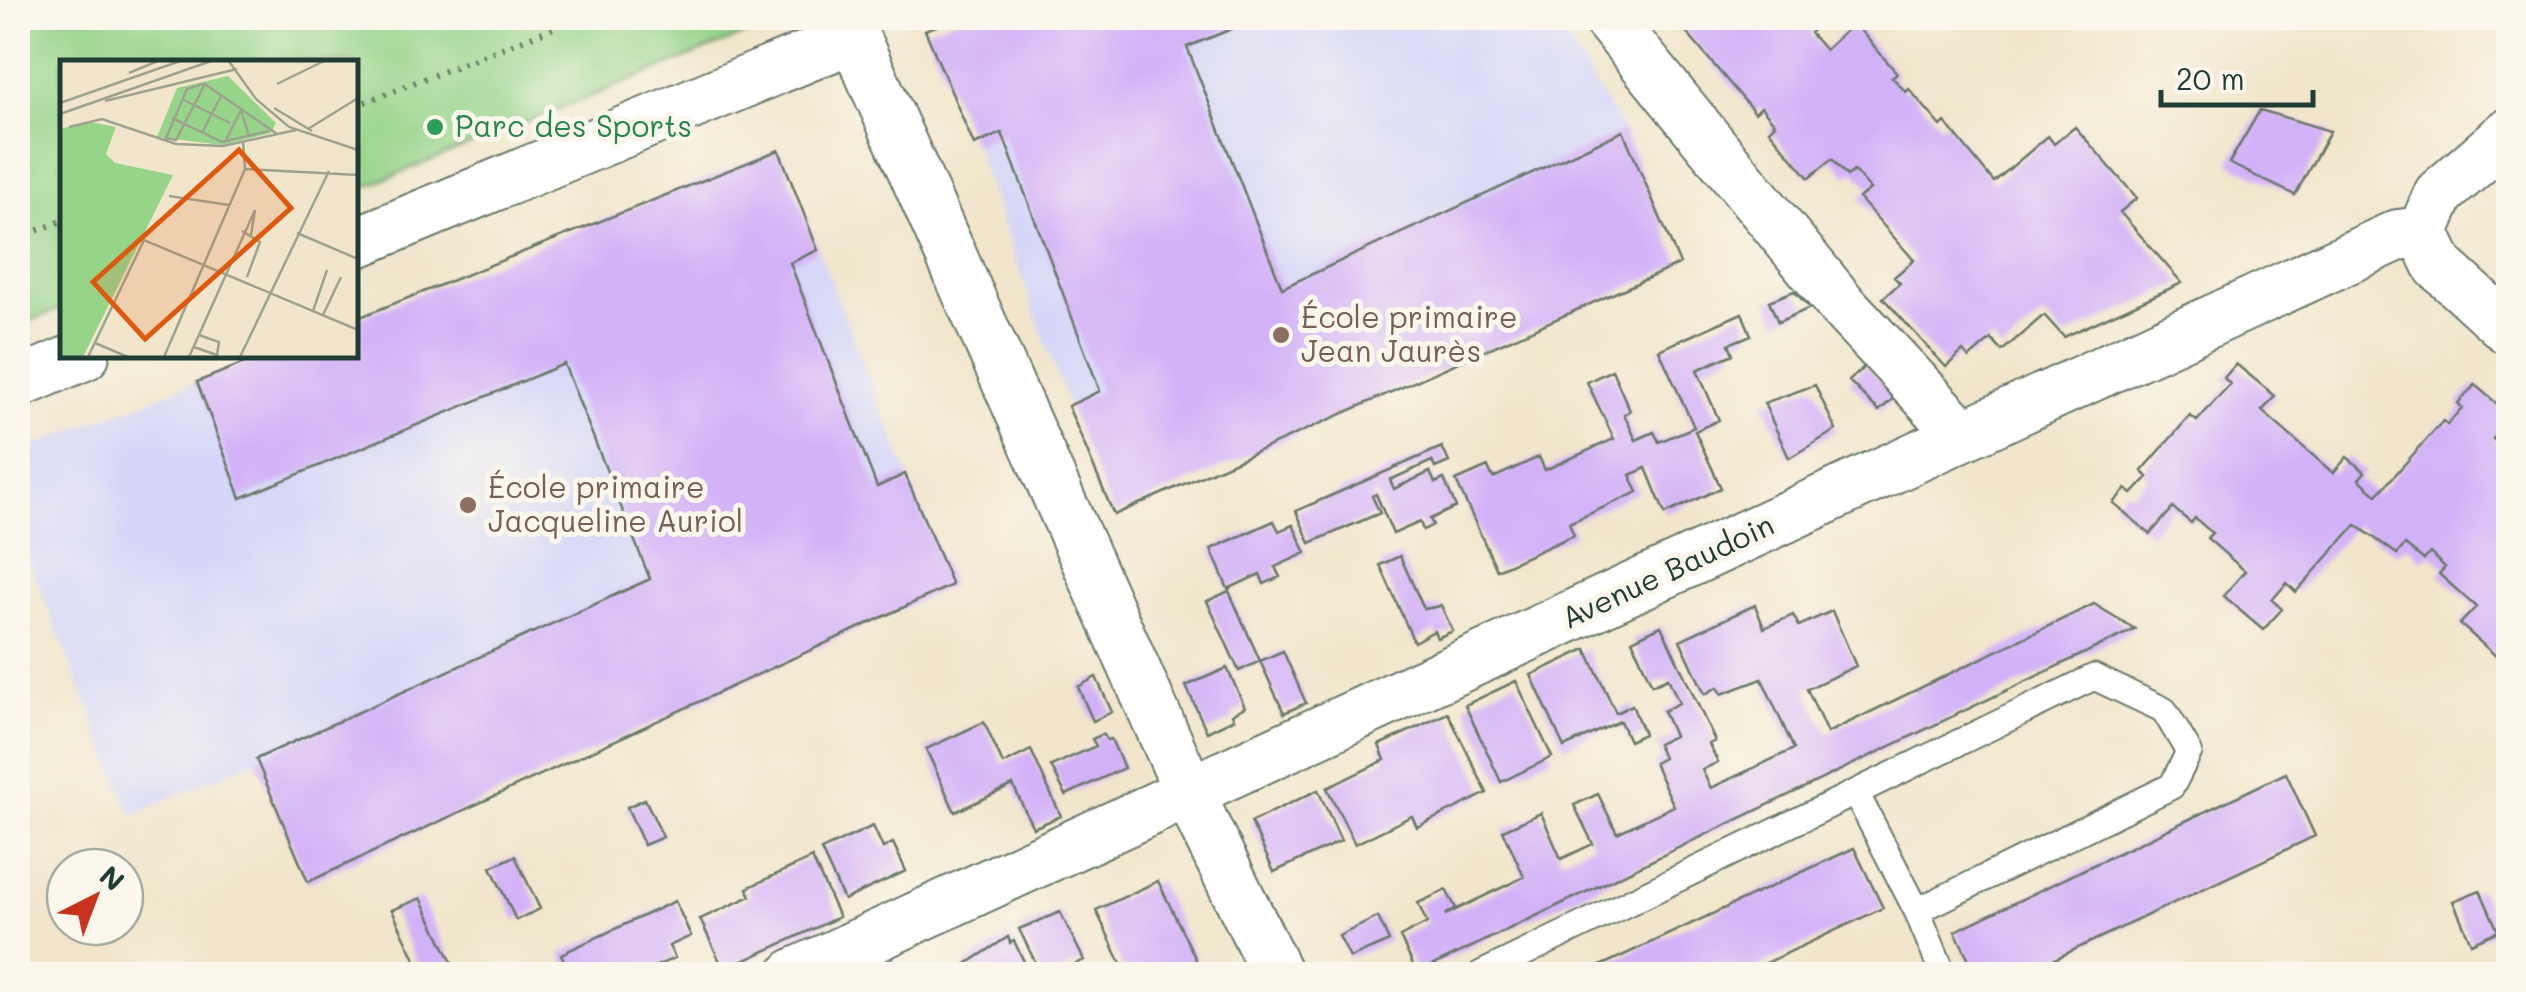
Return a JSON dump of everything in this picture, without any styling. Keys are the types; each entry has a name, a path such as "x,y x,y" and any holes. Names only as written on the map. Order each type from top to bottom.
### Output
{"street":[{"path":"1608,18 1842,304 1964,435"},
{"path":"358,242 854,37 1191,792 1277,974"},
{"path":"2508,134 2440,194 2423,232 2440,266 2508,328"},
{"name":"Avenue Baudoin","path":"794,974 2398,235 2423,232"},
{"path":"18,382 77,358"}],"lane":[{"path":"1481,974 2094,677 2164,710 2189,752 2172,786 1917,911"},
{"path":"1856,792 1917,911 1943,974"}],"path":[{"path":"358,105 579,18"},
{"path":"18,238 60,221"}],"shaded area":[{"name":"École primaire Jean Jaurès","path":"958,18 1555,18 1623,131 1680,264 1114,515 1068,406 974,145 925,30"},
{"name":"École primaire Jacqueline Auriol","path":"779,150 952,585 308,882 256,760 132,815 18,535 18,452 256,358 358,358 358,318"}],"green space":[{"name":"Parc des Sports","path":"18,18 786,18 358,190 358,60 60,60 60,309 18,326"}],"building":[{"name":"École primaire Jean Jaurès","path":"958,18 1259,18 1187,47 1282,288 1623,131 1680,264 1114,515 1068,406 1100,391 1002,133 974,145 925,30"},
{"path":"1674,18 1810,18 1817,26 1810,33 1825,50 1854,23 1897,73 1892,77 1906,92 1909,89 1941,126 1945,122 1994,182 2048,136 2054,144 2075,127 2137,198 2120,212 2182,283 2064,337 2044,315 2002,351 1991,339 1969,358 1963,351 1946,367 1883,298 1900,283 1894,277 1914,260 1859,198 1870,189 1854,171 1847,176 1832,159 1809,178 1769,130 1775,124 1761,107 1755,113"},
{"path":"2260,110 2330,131 2295,195 2229,163"},
{"path":"779,150 818,250 790,263 877,487 905,474 952,585 308,882 256,759 650,579 564,364 241,498 197,382 257,358 358,358 358,318"},
{"path":"1794,291 1810,308 1778,322 1769,301"},
{"path":"1742,313 1751,335 1729,344 1733,354 1697,370 1719,420 1695,431 1721,488 1665,514 1646,468 1630,475 1638,492 1569,523 1574,535 1497,570 1456,481 1488,467 1493,478 1539,457 1545,470 1614,439 1587,382 1612,370 1630,411 1624,414 1636,440 1654,432 1659,442 1694,427 1659,350"},
{"path":"2236,364 2275,396 2262,411 2333,473 2347,457 2365,472 2359,479 2377,495 2443,421 2447,425 2462,408 2458,403 2475,385 2508,413 2508,422 2493,439 2508,452 2508,626 2504,631 2508,647 2498,658 2460,624 2476,607 2439,574 2445,567 2430,553 2424,560 2405,545 2397,554 2356,525 2296,592 2287,583 2272,600 2282,609 2263,630 2223,596 2245,571 2207,538 2212,533 2195,518 2191,523 2173,508 2150,534 2113,503 2126,489 2132,494 2148,477 2142,471 2190,416 2197,421 2230,384 2224,378"},
{"path":"1866,365 1896,396 1879,411 1849,381"},
{"path":"1815,385 1836,430 1789,458 1764,403"},
{"path":"1442,447 1449,462 1435,468 1432,461 1390,480 1394,489 1430,472 1435,483 1444,479 1456,507 1430,519 1433,525 1423,530 1420,522 1393,534 1376,494 1372,496 1380,513 1310,543 1296,511"},
{"path":"1274,521 1279,531 1293,525 1306,553 1275,567 1280,577 1264,584 1260,574 1228,589 1211,549"},
{"path":"1400,556 1424,609 1441,606 1453,631 1437,638 1434,631 1414,642 1380,565"},
{"path":"1229,591 1260,661 1239,671 1207,601"},
{"path":"2094,604 2135,629 1417,973 1400,937 1427,923 1418,903 1446,890 1456,908 1445,915 1524,877 1503,830 1541,813 1561,859 1593,844 1574,805 1598,794 1617,833 1674,806 1654,763 1663,758 1657,744 1674,736 1663,711 1679,703 1668,678 1652,685 1632,640 1661,626 1715,741 1709,744 1718,762 1702,770 1711,788 1794,749 1762,679 1722,694 1718,687 1705,694 1680,640 1755,605 1764,628 1793,615 1799,626 1832,611 1856,666 1807,689 1827,733"},
{"path":"1586,649 1616,713 1632,705 1644,734 1629,741 1620,721 1564,747 1531,675"},
{"path":"1283,651 1306,703 1284,713 1260,661"},
{"path":"1227,668 1245,707 1232,714 1234,719 1207,732 1186,686"},
{"path":"1096,677 1112,712 1093,721 1078,687"},
{"path":"1516,681 1552,757 1501,782 1465,705"},
{"path":"1448,713 1487,793 1417,827 1412,816 1355,844 1327,788 1385,760 1379,745"},
{"path":"984,722 1003,764 1031,750 1061,816 1033,828 1013,785 955,812 926,749"},
{"path":"1103,734 1111,739 1124,768 1066,795 1051,766 1096,746 1092,739"},
{"path":"2286,773 2315,836 2023,974 1976,974 1955,931"},
{"path":"1318,790 1341,841 1274,872 1251,822"},
{"path":"645,799 663,837 644,845 627,807"},
{"path":"873,826 883,848 893,843 906,871 844,900 821,850"},
{"path":"1854,848 1883,908 1743,974 1583,974"},
{"path":"515,856 540,909 516,920 491,867"},
{"path":"812,858 839,917 724,970 700,919 751,896 747,888"},
{"path":"1158,881 1203,974 1126,974 1096,910"},
{"path":"2480,890 2498,931 2471,943 2453,901"},
{"path":"421,898 457,973 422,974 392,910"},
{"path":"675,901 691,936 669,946 675,958 638,974 570,974 561,954"},
{"path":"1060,912 1084,960 1056,974 1041,974 1019,929"},
{"path":"1378,917 1389,941 1350,958 1339,936"},
{"path":"1008,937 1010,943 1014,941 1030,974 970,974 965,965"}],"place":[{"name":"Parc des Sports","path":"435,127"},
{"name":"École primaire Jean Jaurès","path":"1281,335"},
{"name":"École primaire Jacqueline Auriol","path":"468,505"}]}
